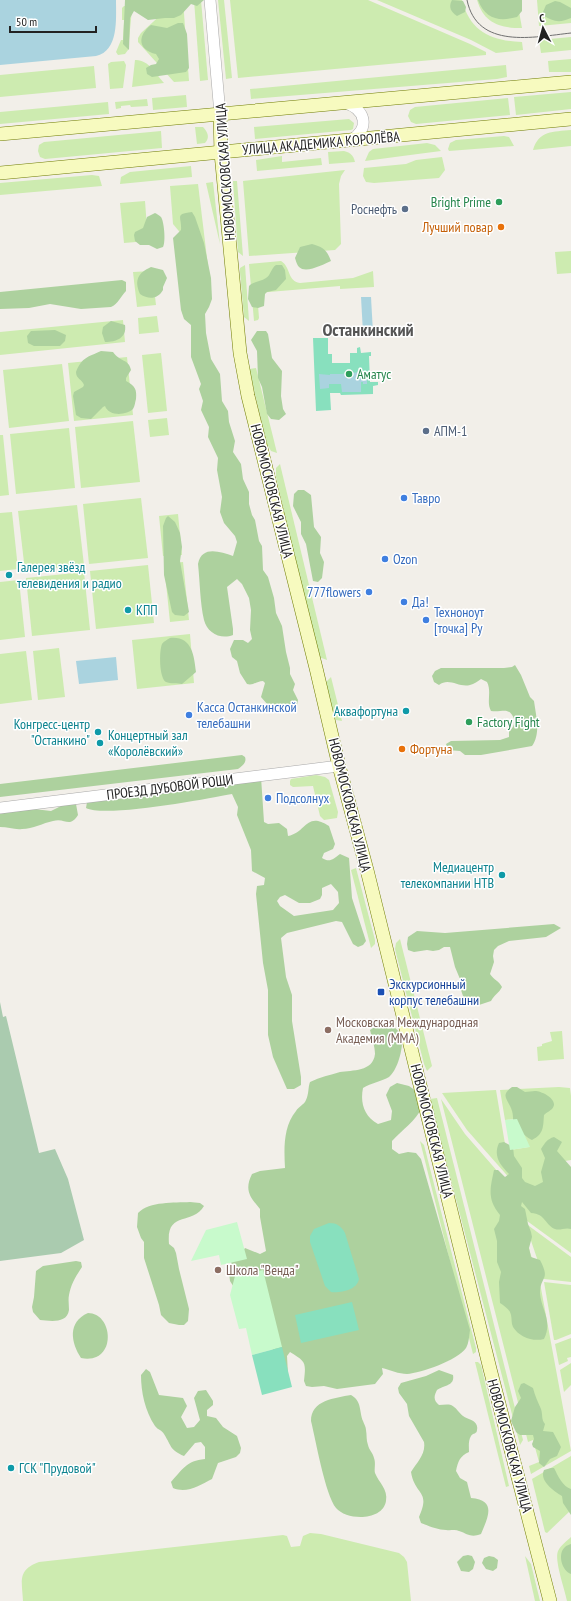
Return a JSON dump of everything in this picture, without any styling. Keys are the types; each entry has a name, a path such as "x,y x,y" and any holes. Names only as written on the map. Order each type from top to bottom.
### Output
{"main road":[{"path":"0,134 571,82"},
{"name":"НОВОМОСКОВСКАЯ УЛИЦА","path":"220,114 221,152 243,376 490,1369 550,1601"},
{"name":"УЛИЦА АКАДЕМИКА КОРОЛЁВА","path":"0,173 571,119"}],"street":[{"name":"НОВОМОСКОВСКАЯ УЛИЦА","path":"210,0 220,114"},
{"path":"346,103 357,109 363,120 363,126 360,132 350,140"},
{"name":"ПРОЕЗД ДУБОВОЙ РОЩИ","path":"0,808 339,766"}],"green space":[{"path":"125,0 204,0 197,6 191,4 181,15 174,18 148,20 134,11 130,18 129,50 123,44"},
{"path":"177,0 183,0 189,81 174,82 138,42 138,38 141,33"},
{"path":"194,0 201,0 208,80 200,81"},
{"path":"218,0 224,0 232,78 226,79"},
{"path":"230,0 368,0 470,44 486,52 486,55 238,78"},
{"path":"377,0 462,0 471,20 484,33 501,40 522,42 523,50 496,53 471,40"},
{"path":"452,0 463,1 466,7 465,12 457,16 450,7"},
{"path":"477,0 517,0 522,28 506,27 494,23 484,14"},
{"path":"478,0 522,0 522,11 517,17 504,19 493,18 485,11"},
{"path":"537,0 571,0 571,23 539,26"},
{"path":"555,1 571,8 571,18 563,21 557,21 543,15 546,5"},
{"path":"124,6 131,6 132,9 128,50 125,54 118,55 116,52 121,40 123,40 124,20 122,20 122,8"},
{"path":"178,23 183,23 187,34 189,68 186,72 152,77 147,74 146,68 156,64 159,59 156,54 150,52 143,46 143,34 151,25 167,28"},
{"path":"571,37 571,50 541,53 539,40"},
{"path":"571,59 571,72 549,72 548,61"},
{"path":"135,60 140,60 148,64 164,83 132,87"},
{"path":"124,61 126,65 123,88 110,89 108,64 111,62"},
{"path":"506,65 507,77 497,79 251,99 250,89"},
{"path":"94,66 96,88 0,97 0,75"},
{"path":"571,92 571,109 516,115 514,97"},
{"path":"186,95 187,107 153,110 152,98"},
{"path":"508,98 510,115 416,124 411,122 408,116 410,110 415,107"},
{"path":"147,99 148,106 131,107 130,105 121,106 121,108 116,109 115,102"},
{"path":"108,102 109,114 0,124 0,112"},
{"path":"349,119 354,123 353,129 351,130 255,139 254,127"},
{"path":"195,127 203,127 206,131 208,137 205,143 197,144"},
{"path":"571,130 571,146 533,150 536,143 543,135"},
{"path":"161,131 162,148 45,159 40,157 38,151 39,145 44,142"},
{"path":"504,136 509,137 514,146 449,151 448,149 450,143 456,140"},
{"path":"427,143 435,145 441,151 365,161 369,152 373,149"},
{"path":"344,151 351,155 355,162 329,164 328,152"},
{"path":"282,156 282,162 321,158 322,165 257,171 256,160"},
{"path":"442,157 445,170 439,178 374,183 366,182 363,176 364,168 406,164 416,160"},
{"path":"191,166 192,177 120,184 121,177 130,172"},
{"path":"345,170 341,176 339,184 341,244 335,250 249,256 243,181"},
{"path":"92,175 99,176 102,186 0,195 0,183"},
{"path":"233,181 237,181 243,256 238,252"},
{"path":"213,182 220,244 206,183"},
{"path":"198,184 208,266 173,224 170,186"},
{"path":"145,201 148,241 124,243 120,203"},
{"path":"192,212 204,243 211,278 212,299 205,314 206,333 211,359 220,374 222,401 228,411 229,422 235,441 233,452 241,464 243,479 249,492 249,504 255,520 259,541 262,546 263,570 268,577 274,598 276,613 282,626 290,674 295,684 293,690 298,700 297,705 290,707 277,707 267,704 261,697 265,683 263,681 247,684 240,673 237,661 232,657 230,649 234,640 243,640 248,643 252,639 250,630 251,610 249,598 242,584 237,579 227,587 233,635 224,637 211,632 204,620 198,564 200,558 203,554 212,551 233,556 237,542 235,536 224,523 220,512 222,497 217,470 218,458 208,437 209,427 201,410 203,401 199,389 201,384 191,357 191,325 184,319 181,310 173,238 181,230 181,215"},
{"path":"155,213 161,217 164,232 163,247 157,249 149,245 140,245 135,241 134,235 135,232 143,228 147,217"},
{"path":"312,244 319,246 324,250 328,254 331,261 315,268 302,269 298,266 295,258 300,247"},
{"path":"571,251 571,273 557,274 555,252"},
{"path":"281,261 293,280 296,282 300,283 353,278 373,271 374,287 340,289 340,286 257,293 259,318 258,320 254,321 249,264"},
{"path":"245,265 249,321 244,317 240,272 240,268"},
{"path":"276,265 282,265 285,270 286,279 276,290 265,294 264,306 258,308 252,307 248,299 249,286 266,278"},
{"path":"151,267 163,270 167,278 161,293 153,298 140,294 137,285 140,274"},
{"path":"152,271 156,305 137,307 133,272"},
{"path":"122,280 126,282 126,291 118,302 111,307 81,309 50,304 29,308 0,309 0,292"},
{"path":"157,316 159,332 139,334 138,318"},
{"path":"123,320 125,342 0,355 0,332"},
{"path":"111,321 125,325 124,333 117,340 105,342 102,333 103,327"},
{"path":"55,330 66,335 65,341 60,346 34,346 28,343 27,336 31,331"},
{"path":"257,331 266,331 268,334 272,358 282,371 281,396 283,409 286,414 279,420 271,419 267,414 262,387 258,378 257,351 251,340"},
{"name":"Аматус","path":"313,338 328,338 328,354 332,354 332,363 350,363 350,353 357,353 357,348 360,347 361,353 371,352 371,356 369,356 370,382 378,382 378,385 373,386 373,394 341,395 340,393 330,393 331,410 316,411"},
{"path":"101,351 113,352 130,366 131,370 126,378 126,381 136,390 135,405 133,409 123,414 110,412 105,406 91,419 81,418 76,415 73,396 74,392 84,385 77,376 76,372 83,360"},
{"path":"161,353 167,411 148,413 142,355"},
{"path":"127,357 133,415 74,421 68,363"},
{"path":"62,364 69,421 9,428 3,370"},
{"path":"256,368 277,453 271,451 267,444 249,369"},
{"path":"167,418 169,435 150,437 148,420"},
{"path":"133,421 140,482 81,488 75,427"},
{"path":"69,428 75,488 16,494 10,434"},
{"path":"0,435 3,435 9,495 0,496"},
{"path":"280,464 327,660 319,657 317,652 276,477 276,468"},
{"path":"298,490 304,490 311,495 314,527 321,537 320,553 324,562 322,578 318,582 313,581 306,544 301,534 301,522 293,506 294,494"},
{"path":"141,498 148,558 89,564 83,504"},
{"path":"77,505 84,565 25,571 18,511"},
{"path":"12,512 18,569 0,571 0,513"},
{"path":"178,514 182,555 163,556 159,516"},
{"path":"168,516 175,522 180,533 182,547 180,561 189,612 184,616 175,615 172,612 164,575 163,526"},
{"path":"183,562 189,620 170,622 164,564"},
{"path":"148,565 154,623 96,629 90,571"},
{"path":"84,572 90,630 32,636 26,578"},
{"path":"19,580 25,637 0,640 0,582"},
{"path":"190,634 194,683 137,689 132,640"},
{"path":"170,638 183,640 187,643 193,653 196,672 182,684 166,682 162,675 160,664 161,647 165,641"},
{"path":"59,648 65,697 38,700 33,651"},
{"path":"26,651 32,700 0,704 0,654"},
{"path":"515,665 530,697 534,701 537,718 537,730 535,741 532,746 481,755 465,755 460,751 448,750 446,744 451,741 500,740 509,737 509,731 513,727 515,721 513,716 508,711 491,711 487,682 481,679 466,686 450,682 439,685 434,682 432,676 435,671 441,668 504,668"},
{"path":"331,677 342,721 336,720 334,717 326,682"},
{"path":"242,755 245,757 245,761 244,764 238,769 0,797 0,784"},
{"path":"316,775 325,777 329,780 338,812 337,818 324,820 320,816 313,786 293,787 290,785 291,779"},
{"path":"240,776 261,777 264,822 268,824 279,823 287,829 288,836 299,831 311,822 321,822 329,826 335,844 333,849 324,853 322,858 329,860 340,854 349,858 352,898 366,941 363,945 358,947 353,944 342,922 336,921 287,933 281,938 286,977 292,995 292,1021 301,1077 301,1085 294,1089 287,1089 273,1057 268,1035 268,990 263,963 256,894 257,886 264,885 265,878 252,871 251,850 237,815 238,807 232,794 156,807 113,811 86,808 87,802 97,799 227,786","holes":["331,884 338,892 339,903 333,910 294,916 280,906 277,901 280,897 285,895 299,903 310,903 320,899 322,895 322,888"]},
{"path":"69,802 76,804 78,815 72,821 57,820 26,829 0,827 0,812 26,808 51,811"},
{"path":"356,868 375,940 375,944 371,948 351,870"},
{"path":"554,924 561,928 546,937 509,941 498,946 494,950 494,962 490,974 502,987 491,1001 479,1005 463,996 460,979 450,947 444,947 433,951 427,950 414,952 408,950 407,944 408,937 417,931 445,933"},
{"path":"400,939 432,1066 427,1071 395,949 396,943"},
{"path":"0,1002 3,1017 6,1016 39,1153 55,1149 68,1179 84,1240 61,1253 0,1261"},
{"path":"378,1025 394,1027 397,1029 402,1039 402,1049 395,1070 389,1077 363,1088 362,1099 364,1109 369,1117 378,1124 391,1120 392,1111 386,1095 390,1087 397,1083 409,1086 416,1091 423,1106 413,1121 392,1141 392,1149 399,1154 408,1152 416,1153 421,1159 470,1330 468,1342 462,1353 439,1365 421,1371 404,1374 382,1368 383,1374 375,1384 337,1389 324,1386 306,1386 304,1381 304,1363 290,1352 287,1356 288,1374 230,1281 229,1273 232,1259 240,1255 245,1248 260,1254 266,1251 260,1209 253,1201 248,1189 252,1174 260,1171 285,1168 285,1138 289,1124 297,1109 306,1100 310,1082 321,1077 340,1072 361,1069 370,1064 375,1054 370,1030"},
{"path":"562,1031 564,1059 538,1061 537,1047 552,1041 550,1032"},
{"path":"512,1087 517,1087 525,1092 535,1091 542,1093 554,1102 552,1109 544,1115 541,1133 532,1140 521,1132 513,1120 511,1107 505,1096 508,1090"},
{"path":"559,1087 570,1088 571,1096 571,1160 565,1161 567,1197 518,1193 510,1150 529,1147 517,1119 505,1120 500,1090"},
{"path":"496,1090 511,1180 467,1130 442,1093"},
{"path":"437,1098 523,1440 520,1445 430,1099"},
{"path":"441,1099 465,1134 512,1188 519,1218 540,1283 571,1451 531,1474 529,1466 539,1462 533,1440 528,1442"},
{"path":"517,1119 530,1147 510,1150 505,1120"},
{"path":"554,1137 562,1142 557,1151 571,1167 571,1229 555,1229 540,1215 531,1213 522,1202 521,1206 525,1209 532,1237 529,1248 531,1257 540,1260 545,1272 540,1293 547,1321 546,1333 544,1339 535,1340 527,1338 516,1331 512,1326 509,1311 500,1303 499,1282 501,1272 497,1262 497,1241 494,1229 499,1221 500,1215 491,1199 491,1188 494,1170 498,1170 505,1177 509,1174 498,1160 497,1148 499,1143 504,1142 513,1147 514,1156 522,1168 522,1178 525,1182 535,1186 543,1182 541,1172 545,1158 541,1149 548,1140"},
{"path":"420,1141 424,1145 476,1348 476,1352 473,1354"},
{"path":"518,1196 571,1217 571,1253 523,1218"},
{"path":"190,1202 200,1203 204,1206 193,1216 176,1222 169,1233 169,1244 174,1248 176,1253 189,1309 188,1321 184,1325 179,1325 169,1323 161,1315 144,1258 144,1242 137,1227 138,1213 149,1206"},
{"path":"237,1222 247,1259 221,1265 219,1255 191,1261 206,1230"},
{"path":"329,1223 338,1225 345,1233 359,1279 358,1283 352,1288 339,1292 331,1292 325,1286 310,1242 310,1236 314,1229"},
{"path":"525,1223 571,1257 571,1282 544,1279"},
{"path":"76,1261 81,1262 82,1267 74,1280 70,1291 68,1314 65,1318 58,1321 40,1320 33,1312 32,1307 36,1271 43,1266"},
{"path":"263,1270 282,1347 252,1355 246,1328 239,1329 230,1295 235,1276"},
{"path":"544,1282 571,1285 571,1334 556,1340 554,1340"},
{"path":"352,1302 359,1330 301,1343 295,1315"},
{"path":"88,1313 97,1315 103,1321 107,1329 108,1338 106,1347 101,1354 93,1358 81,1358 73,1340 73,1333 77,1322 81,1317"},
{"path":"571,1338 571,1357 567,1358 568,1361 559,1365 555,1344"},
{"path":"282,1347 292,1387 262,1395 252,1355"},
{"path":"475,1362 478,1362 481,1365 509,1486 506,1487"},
{"path":"571,1363 571,1385 564,1392 560,1370"},
{"path":"146,1369 150,1372 159,1395 183,1398 187,1406 181,1417 187,1428 194,1427 200,1420 194,1398 198,1391 206,1390 213,1401 213,1405 207,1410 207,1416 216,1418 223,1427 237,1436 241,1448 240,1453 236,1457 218,1463 212,1479 188,1489 178,1490 173,1488 171,1482 185,1466 205,1459 205,1447 201,1442 195,1443 184,1456 179,1454 170,1445 163,1433 155,1426 146,1408 143,1395 141,1375"},
{"path":"439,1370 453,1375 453,1379 451,1383 437,1390 435,1400 439,1405 453,1406 463,1416 475,1422 477,1427 477,1431 470,1438 469,1452 463,1455 460,1459 456,1471 460,1478 467,1482 471,1498 479,1499 485,1502 487,1506 488,1516 481,1534 478,1535 472,1536 457,1530 443,1530 434,1528 421,1523 419,1517 423,1497 413,1480 411,1472 424,1450 424,1442 409,1416 407,1404 399,1393 398,1388 401,1383 426,1376"},
{"path":"524,1383 533,1388 545,1424 543,1431 553,1432 561,1447 557,1456 550,1459 544,1467 539,1463 540,1451 533,1447 533,1435 520,1435 516,1432 511,1421 515,1407 521,1398 518,1391 521,1384"},
{"path":"351,1395 355,1397 359,1403 366,1428 367,1443 375,1460 375,1473 386,1493 386,1501 383,1508 372,1515 364,1517 356,1517 341,1512 336,1508 332,1501 318,1454 311,1421 312,1414 319,1404 331,1399"},
{"path":"571,1456 571,1510 547,1533 545,1532 532,1479"},
{"path":"554,1468 563,1484 571,1489 571,1515 563,1503 562,1496 545,1482 543,1474 544,1470"},
{"path":"310,1533 321,1534 399,1553 407,1562 411,1601 23,1601 22,1577 27,1569 39,1562 283,1535 287,1536 291,1547 300,1546 303,1536"},
{"path":"571,1537 571,1601 567,1601 557,1561 557,1555 561,1547"},
{"path":"571,1544 571,1574 565,1570 563,1566 561,1554 566,1546"},
{"path":"463,1556 472,1556 475,1562 473,1569 469,1572 461,1571 457,1562"},
{"path":"489,1556 498,1560 497,1568 493,1571 486,1569 482,1563 484,1558"},
{"path":"525,1556 531,1564 540,1601 535,1601"}],"water":[{"path":"0,0 116,0 115,33 109,48 96,56 0,65"},
{"path":"361,297 371,297 373,333 363,333"},
{"path":"360,372 361,377 367,377 367,384 363,384 363,382 361,382 361,392 342,392 341,384 329,384 329,388 320,389 319,374 352,374"},
{"path":"116,657 118,680 79,684 76,661"}],"tram line":[{"path":"467,0 473,16 482,27 495,33 509,37 524,38 571,33"}],"place":[{"name":"Bright Prime","path":"499,202"},
{"name":"Роснефть","path":"405,209"},
{"name":"Лучший повар","path":"501,227"},
{"name":"Аматус","path":"349,374"},
{"name":"АПМ-1","path":"426,431"},
{"name":"Тавро","path":"404,498"},
{"name":"Ozon","path":"385,559"},
{"name":"Галерея звёзд телевидения и радио","path":"9,575"},
{"name":"777flowers","path":"369,592"},
{"name":"Да!","path":"404,602"},
{"name":"КПП","path":"128,610"},
{"name":"Техноноут [точка] Ру","path":"426,620"},
{"name":"Аквафортуна","path":"406,711"},
{"name":"Касса Останкинской телебашни","path":"189,715"},
{"name":"Factory Fight","path":"469,722"},
{"name":"Конгресс-центр \"Останкино\"","path":"98,732"},
{"name":"Концертный зал «Королёвский»","path":"100,743"},
{"name":"Фортуна","path":"402,749"},
{"name":"Подсолнух","path":"268,798"},
{"name":"Медиацентр телекомпании НТВ","path":"502,875"},
{"name":"Экскурсионный корпус телебашни","path":"381,992"},
{"name":"Московская Международная Академия (ММА)","path":"328,1030"},
{"name":"Школа \"Венда\"","path":"218,1270"},
{"name":"ГСК \"Прудовой\"","path":"11,1468"}],"district":[{"name":"Останкинский","path":"368,330"}]}
